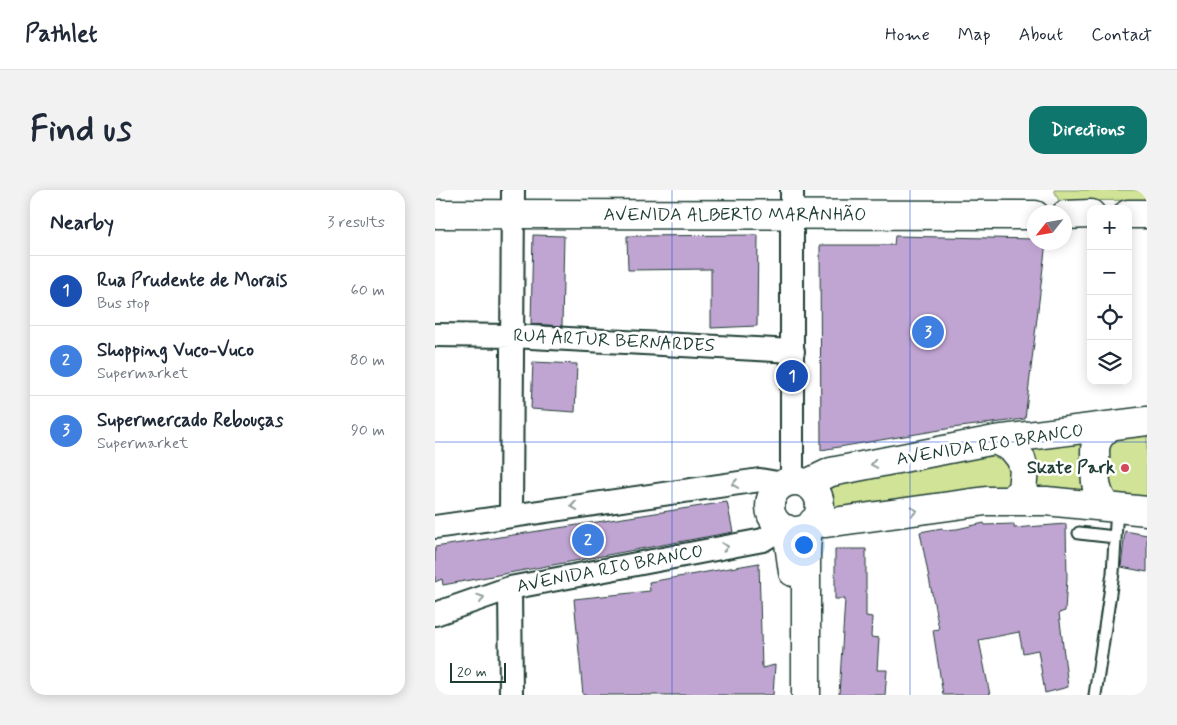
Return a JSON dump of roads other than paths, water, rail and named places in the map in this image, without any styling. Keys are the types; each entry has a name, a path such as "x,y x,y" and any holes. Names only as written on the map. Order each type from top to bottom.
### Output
{"main road":[{"name":"AVENIDA ALBERTO MARANHÃO","path":"435,214 513,202 797,203 1027,215"},
{"path":"1072,214 1087,214"},
{"path":"1132,214 1147,214"},
{"name":"AVENIDA RIO BRANCO","path":"794,483 831,472 995,440 1147,421"},
{"path":"1109,427 1099,436 1095,444 1096,492 1100,500 1112,507"},
{"path":"995,440 1012,448 1021,459 1023,470 1022,489 1012,501"},
{"path":"798,526 819,513 820,505 814,490 794,483 773,494 771,511 774,518 798,526 826,524 986,502 1046,501 1147,511"},
{"path":"792,695 793,573 798,526"},
{"path":"798,526 807,536 805,695"}],"street":[{"path":"511,515 513,202"},
{"path":"794,483 791,477 797,203"},
{"path":"794,483 800,472 797,203"},
{"name":"RUA ARTUR BERNARDES","path":"435,335 512,336 793,351"},
{"path":"435,527 760,480 794,483"},
{"name":"AVENIDA RIO BRANCO","path":"435,614 510,588 763,540 798,526"},
{"path":"510,588 511,695"}],"lane":[{"path":"1095,695 1113,573 1115,537 1112,507"},
{"path":"1079,533 1115,537"}],"place":[{"name":"Supermercado Rebouças","path":"928,332"},
{"name":"Rua Prudente de Morais","path":"792,376"},
{"name":"Skate Park","path":"1125,468"},
{"name":"Shopping Vuco-Vuco","path":"588,540"}]}
